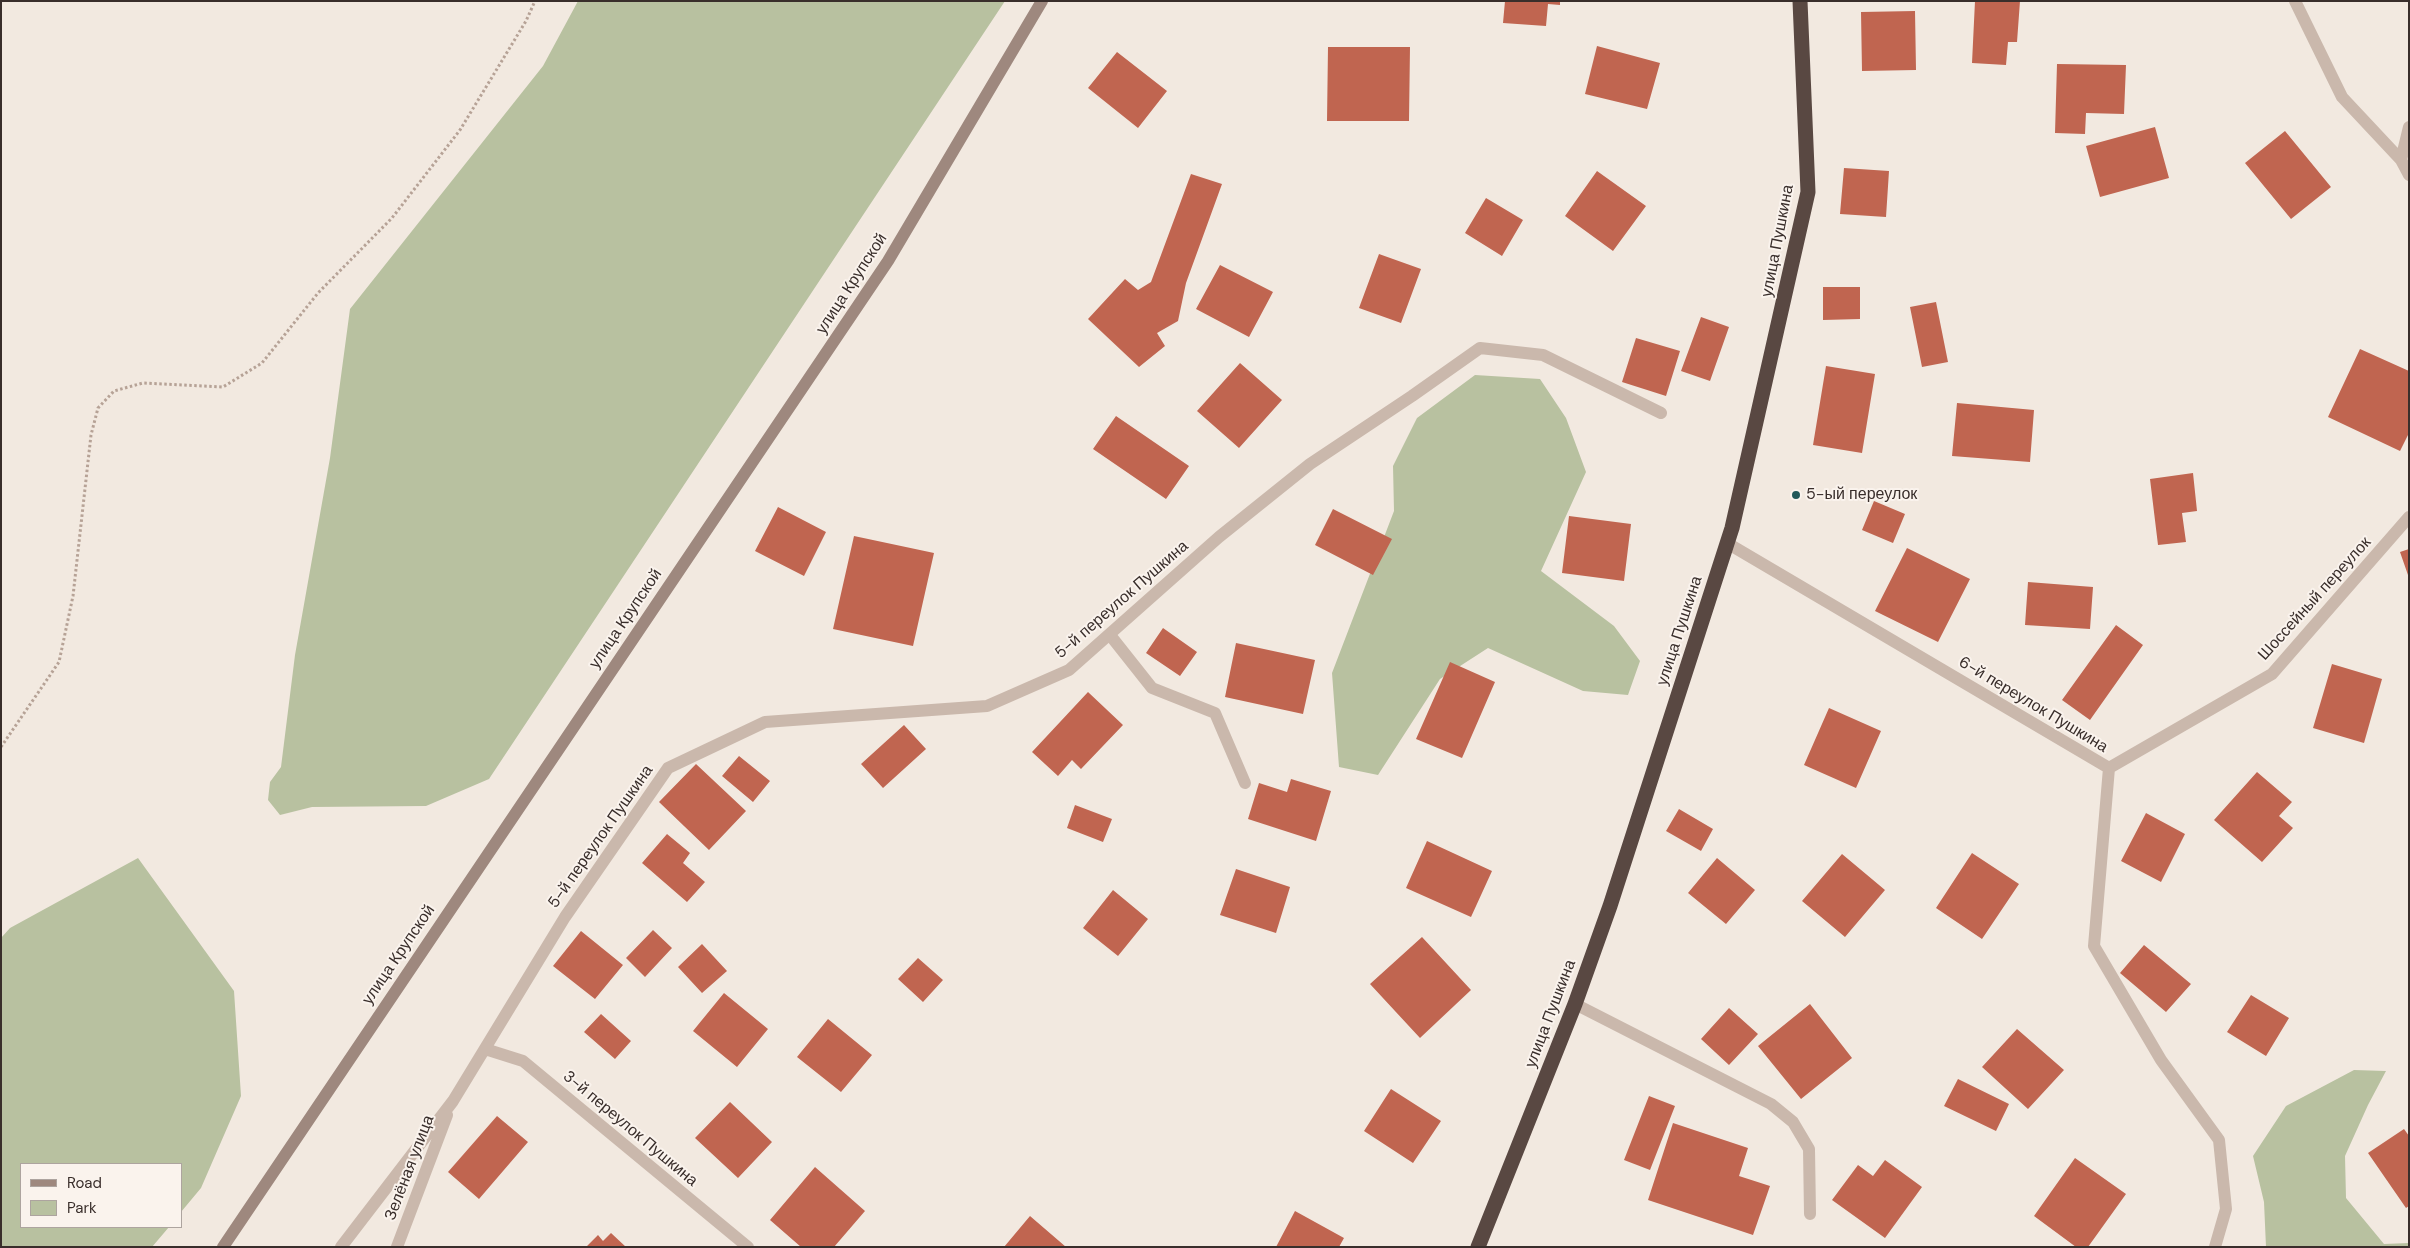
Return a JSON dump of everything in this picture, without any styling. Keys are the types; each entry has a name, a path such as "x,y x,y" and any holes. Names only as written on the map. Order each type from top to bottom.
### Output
{"highway":[{"name":"улица Пушкина","path":"1477,1246 1575,1004 1610,906 1727,543 1808,192 1800,1"}],"street":[{"name":"улица Крупской","path":"223,1247 888,261 1042,1"},
{"path":"2296,1 2342,98 2401,160 2409,175"},
{"path":"2401,160 2409,127"},
{"name":"5-й переулок Пушкина","path":"453,1101 565,916 668,768 765,722 987,706 1069,670 1219,537 1310,464 1480,348 1543,355 1661,413"},
{"name":"Шоссейный переулок","path":"2109,768 2272,674 2409,518"},
{"name":"6-й переулок Пушкина","path":"1727,543 2109,768 2094,946 2161,1060 2219,1140 2226,1209 2215,1247"},
{"path":"1110,635 1152,688 1215,713 1244,783"},
{"path":"1575,1004 1772,1104 1793,1122 1809,1149 1810,1214"},
{"name":"3-й переулок Пушкина","path":"485,1049 523,1061 748,1247"},
{"path":"341,1247 453,1101"},
{"name":"Зелёная улица","path":"397,1247 453,1101"}],"path":[{"path":"1,747 59,662 73,596 91,435 98,408 114,391 143,383 223,388 262,363 318,294 392,218 460,130 526,21 535,1"}],"green space":[{"path":"578,1 1005,1 489,779 426,806 312,807 280,815 268,800 270,782 281,767 295,655 330,458 350,309 543,66"},
{"path":"1475,375 1540,379 1566,418 1586,472 1541,571 1614,626 1640,661 1628,695 1583,691 1488,648 1440,679 1378,775 1339,767 1332,673 1394,511 1393,466 1417,418"},
{"path":"138,858 234,991 241,1096 201,1188 182,1211 182,1163 20,1163 20,1228 168,1228 152,1247 1,1247 1,938 10,928"},
{"path":"2354,1070 2386,1071 2345,1156 2346,1198 2384,1244 2409,1243 2409,1247 2266,1247 2264,1202 2253,1156 2286,1106"}],"building":[{"path":"1505,1 1560,1 1560,5 1548,4 1546,26 1503,23"},
{"path":"1975,1 2020,1 2017,42 2008,42 2006,65 1972,63"},
{"path":"1915,11 1916,70 1862,71 1861,12"},
{"path":"1597,46 1660,63 1647,109 1585,94"},
{"path":"1328,47 1410,47 1409,121 1327,121"},
{"path":"1117,52 1167,91 1138,128 1088,88"},
{"path":"2057,64 2126,65 2124,114 2086,113 2085,134 2055,133"},
{"path":"2155,127 2169,178 2100,197 2086,146"},
{"path":"2285,131 2331,187 2291,219 2245,163"},
{"path":"1844,168 1889,171 1886,217 1840,214"},
{"path":"1597,171 1646,206 1613,251 1565,216"},
{"path":"1191,174 1222,184 1186,283 1178,321 1157,333 1165,346 1139,367 1088,319 1125,279 1138,290 1151,282"},
{"path":"1486,198 1523,220 1502,256 1465,233"},
{"path":"1379,254 1421,269 1401,323 1359,308"},
{"path":"1220,265 1273,292 1249,337 1196,309"},
{"path":"1823,287 1860,287 1860,319 1823,320"},
{"path":"1936,302 1948,362 1922,367 1910,307"},
{"path":"1701,317 1729,327 1710,381 1681,371"},
{"path":"1636,338 1680,351 1666,396 1622,382"},
{"path":"2360,349 2409,371 2409,433 2400,451 2328,417"},
{"path":"1240,363 1282,400 1239,448 1197,411"},
{"path":"1826,366 1875,374 1862,453 1813,445"},
{"path":"1957,403 2034,410 2030,462 1952,456"},
{"path":"1116,416 1189,466 1166,499 1093,449"},
{"path":"2193,473 2197,511 2182,513 2186,542 2158,545 2150,479"},
{"path":"1874,501 1905,514 1893,543 1862,530"},
{"path":"778,507 826,532 804,576 755,551"},
{"path":"1333,509 1392,539 1373,575 1315,545"},
{"path":"1569,516 1631,524 1624,581 1562,573"},
{"path":"854,536 934,553 913,646 833,629"},
{"path":"1907,548 1970,579 1938,642 1875,611"},
{"path":"2409,549 2409,575 2408,575 2400,552"},
{"path":"2028,582 2093,587 2090,629 2025,625"},
{"path":"2116,625 2143,645 2090,720 2062,700"},
{"path":"1163,628 1197,652 1180,676 1146,653"},
{"path":"1236,643 1315,660 1303,714 1225,697"},
{"path":"1450,662 1495,682 1462,758 1416,739"},
{"path":"2332,664 2382,679 2364,743 2313,728"},
{"path":"1088,692 1123,725 1081,769 1072,760 1058,776 1032,752"},
{"path":"1829,708 1881,731 1856,788 1804,765"},
{"path":"904,725 926,749 883,788 861,764"},
{"path":"739,756 770,781 753,802 722,776"},
{"path":"696,764 746,811 709,850 659,802"},
{"path":"2257,772 2292,802 2279,816 2293,828 2262,862 2214,820"},
{"path":"1291,779 1331,791 1316,841 1248,819 1259,783 1287,792"},
{"path":"1075,805 1112,819 1103,842 1067,828"},
{"path":"1679,809 1713,829 1701,851 1666,831"},
{"path":"2146,813 2185,834 2161,882 2121,861"},
{"path":"667,834 690,853 683,863 705,882 687,902 642,863"},
{"path":"1427,841 1492,871 1471,917 1406,888"},
{"path":"1972,853 2019,884 1982,939 1936,908"},
{"path":"1842,854 1885,890 1845,937 1802,901"},
{"path":"1717,858 1755,890 1726,924 1688,893"},
{"path":"1236,869 1290,887 1276,933 1220,915"},
{"path":"1113,890 1148,919 1118,956 1083,928"},
{"path":"653,930 672,948 645,977 626,958"},
{"path":"581,931 623,965 595,999 553,966"},
{"path":"1422,937 1471,990 1420,1038 1370,984"},
{"path":"702,944 727,971 702,993 678,967"},
{"path":"2144,945 2191,984 2166,1012 2120,973"},
{"path":"918,958 943,980 923,1002 898,979"},
{"path":"724,993 768,1029 737,1067 693,1031"},
{"path":"2251,995 2289,1018 2266,1056 2227,1032"},
{"path":"1810,1004 1852,1058 1801,1099 1758,1046"},
{"path":"1729,1008 1758,1034 1729,1065 1701,1039"},
{"path":"601,1014 631,1041 615,1059 584,1032"},
{"path":"828,1019 872,1055 841,1092 797,1057"},
{"path":"2017,1029 2064,1070 2028,1109 1982,1067"},
{"path":"1958,1079 2009,1104 1996,1131 1944,1106"},
{"path":"1391,1089 1441,1121 1413,1163 1364,1131"},
{"path":"1649,1096 1675,1106 1650,1170 1624,1160"},
{"path":"730,1102 772,1142 738,1178 695,1138"},
{"path":"497,1116 528,1142 479,1199 448,1172"},
{"path":"1673,1123 1748,1148 1739,1176 1770,1186 1753,1235 1648,1200"},
{"path":"2404,1129 2409,1136 2409,1206 2406,1208 2368,1153"},
{"path":"2075,1158 2126,1194 2088,1247 2076,1247 2034,1216"},
{"path":"1885,1160 1922,1187 1885,1238 1832,1200 1858,1165 1873,1176"},
{"path":"815,1167 865,1211 834,1247 801,1247 770,1220"},
{"path":"1295,1211 1344,1238 1339,1247 1276,1247"},
{"path":"1030,1216 1066,1247 1004,1247"},
{"path":"611,1233 626,1247 586,1247 598,1235 603,1241"}],"place":[{"name":"5-ый переулок","path":"1796,495"}]}
